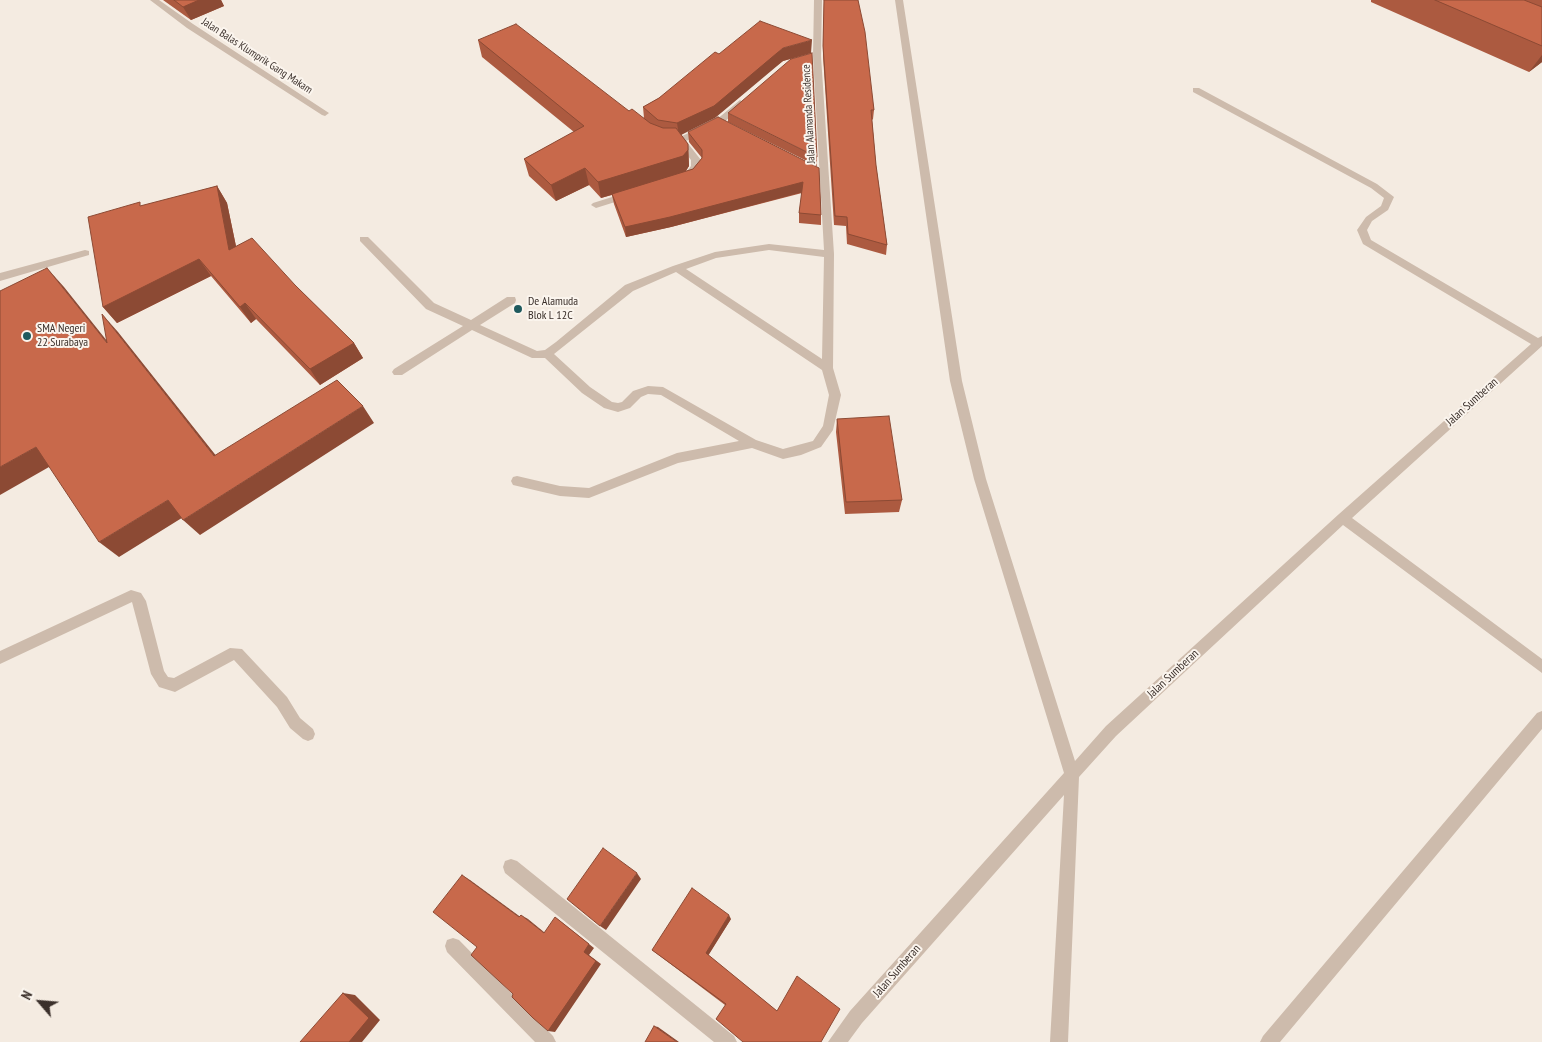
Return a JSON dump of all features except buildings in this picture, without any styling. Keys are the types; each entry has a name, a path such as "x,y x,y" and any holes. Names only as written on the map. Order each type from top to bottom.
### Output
{"street":[{"name":"Jalan Balas Klumprik Gang Makam","path":"154,0 190,26 325,113"},
{"name":"Jalan Alamanda Residence","path":"547,354 586,390 608,405 618,408 626,405 637,394 648,390 663,391 752,443 783,454 817,444 829,427 835,395 827,368 829,254 818,172 814,57 818,0"},
{"path":"899,0 956,381 980,479 1072,776 1059,1042"},
{"path":"1196,90 1374,186 1389,197 1385,208 1369,219 1362,230 1367,242 1540,341"},
{"path":"661,138 681,140 724,124 746,98"},
{"path":"679,179 689,176 696,167 696,160 681,140"},
{"path":"596,205 642,190"},
{"path":"364,239 430,306 536,355 547,354 629,288 676,268 716,255 770,247 829,254"},
{"path":"0,277 85,253"},
{"path":"676,268 827,368"},
{"path":"398,372 470,324 511,300"},
{"name":"Jalan Sumberan","path":"837,1042 934,929 1112,731 1343,518 1540,341"},
{"path":"517,481 560,491 589,493 677,458 752,443"},
{"path":"1343,518 1542,667"},
{"path":"0,658 131,596 136,597 139,601 158,674 164,682 175,685 230,654 237,654 282,702 295,723 308,734"},
{"path":"1269,1042 1542,718"},
{"path":"511,867 728,1042"},
{"path":"453,946 547,1042"}],"place":[{"name":"De Alamuda Blok L 12C","path":"518,309"},
{"name":"SMA Negeri 22 Surabaya","path":"27,336"}]}
